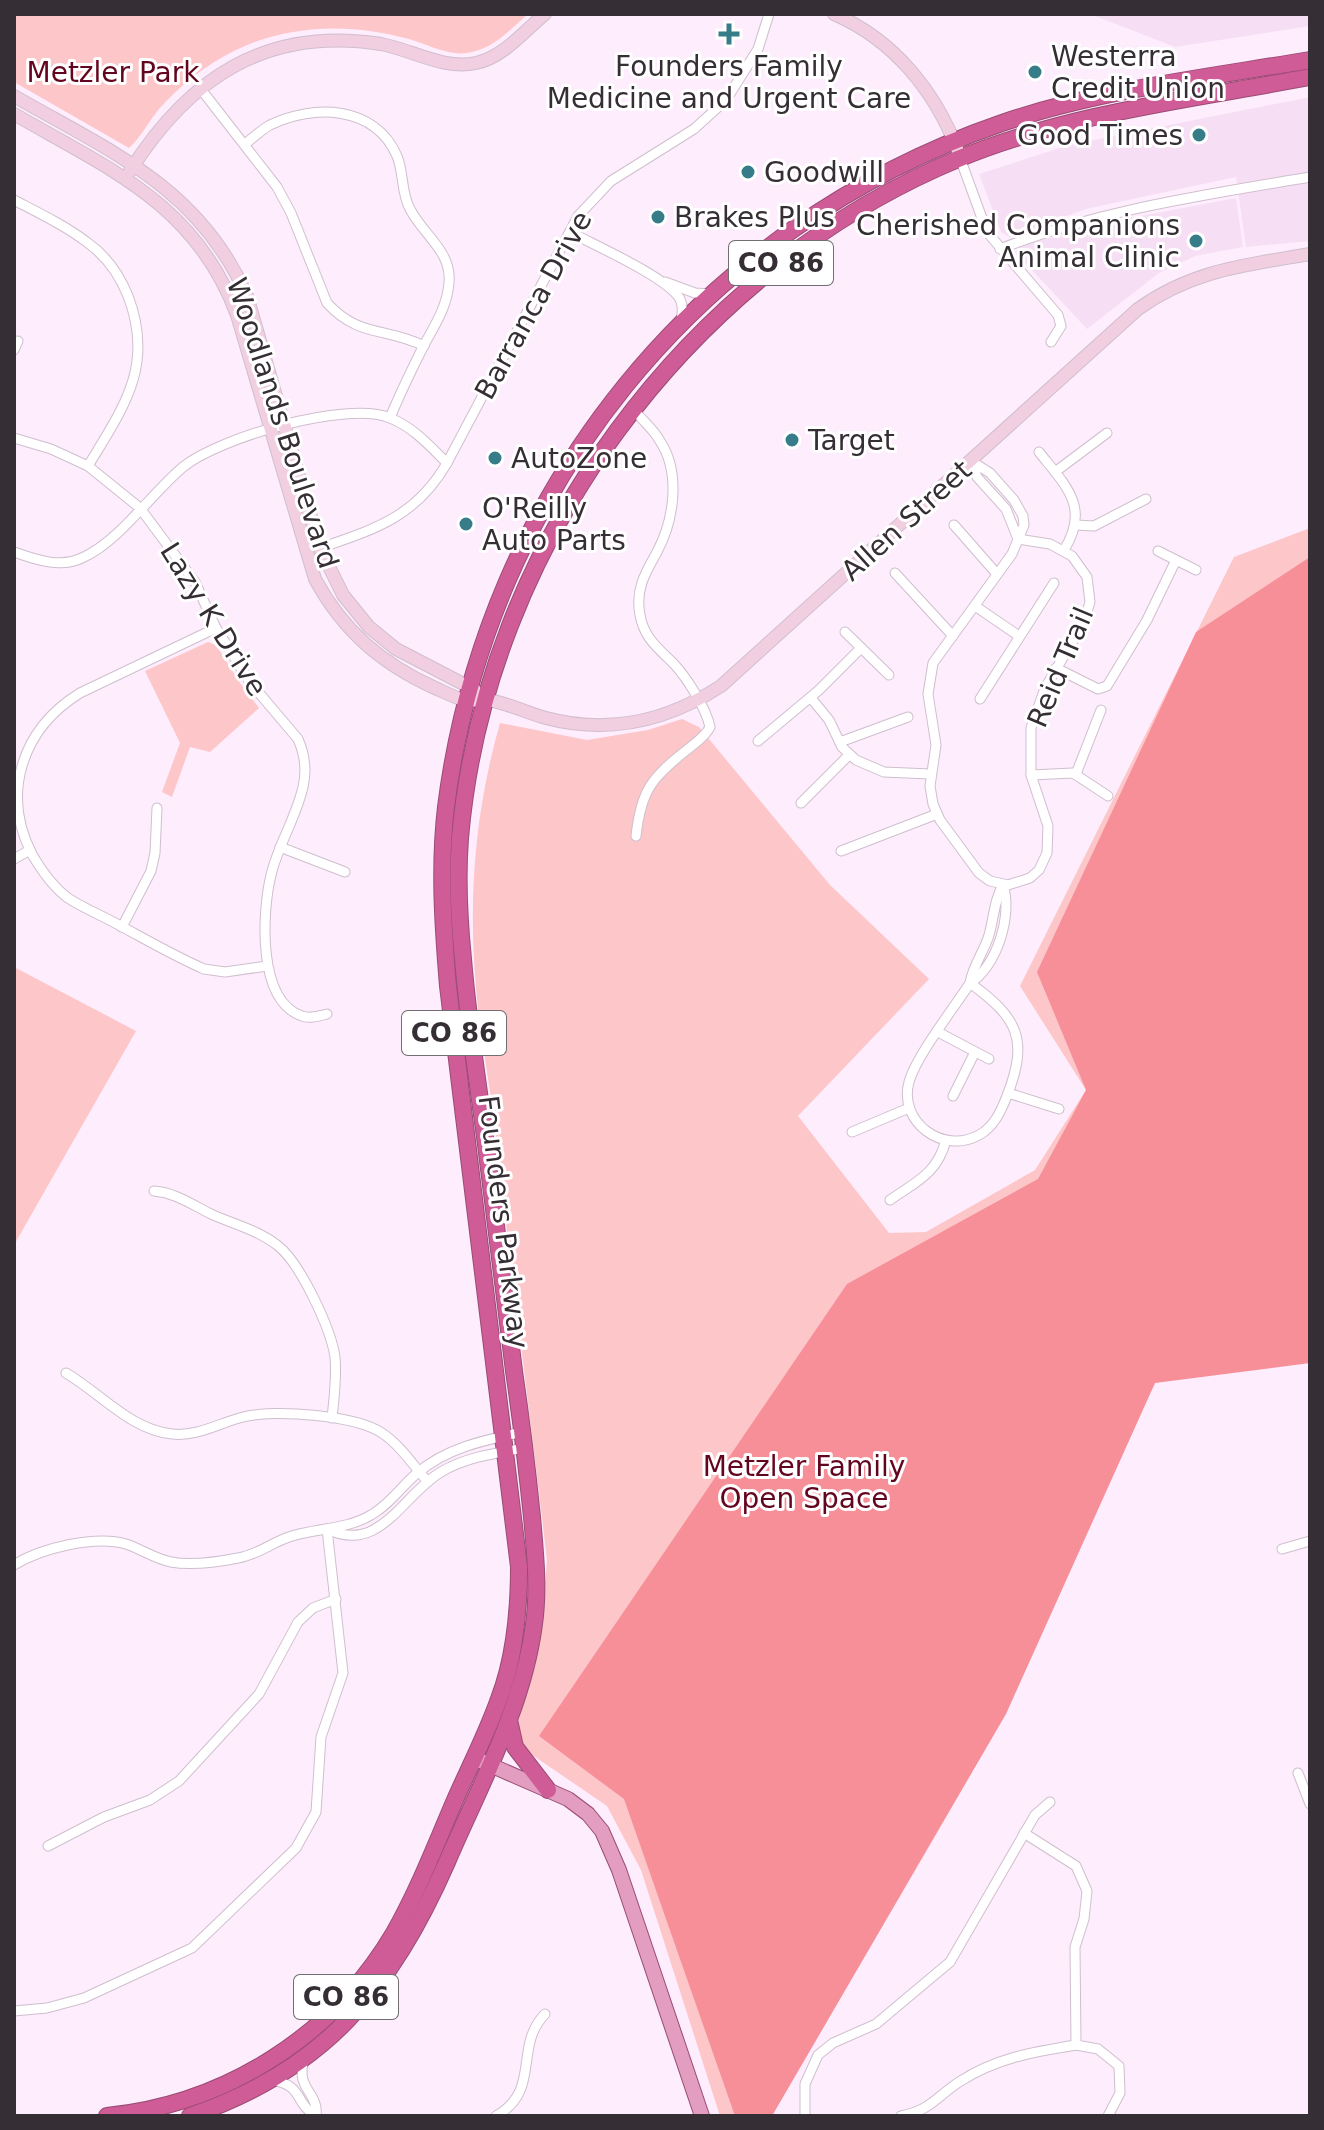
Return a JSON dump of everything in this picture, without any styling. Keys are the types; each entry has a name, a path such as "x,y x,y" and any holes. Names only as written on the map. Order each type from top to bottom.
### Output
{"highway":[{"name":"Founders Parkway","path":"107,2116 168,2105 211,2091 281,2055 329,2015 394,1933 481,1761 509,1719 521,1688 536,1607 537,1567 524,1440 466,989 458,887 468,783 486,700 510,629 540,557 587,473 633,408 700,332 737,298 788,257 1001,123 1074,103 1310,60"},
{"name":"Founders Parkway","path":"190,2116 217,2107 273,2080 304,2058 341,2027 366,2000 408,1942 429,1901 481,1761 517,1624 519,1567 443,920 446,807 468,693 489,625 527,535 594,426 647,359 711,294 764,249 820,211 885,173 957,150 1078,121 1310,77"},
{"path":"633,408 634,393 647,359"},
{"path":"509,1719 515,1747 548,1790"}],"main road":[{"path":"481,1761 568,1799 588,1814 602,1831 619,1870 702,2116"}],"street":[{"path":"125,179 165,122 200,88 235,65 258,55 321,42 371,43 450,63 480,62 501,52 545,14"},
{"name":"Barranca Drive","path":"320,548 376,528 401,515 426,492 447,463 587,205 611,181 694,129 726,100 751,64 769,14"},
{"path":"834,14 875,37 911,70 937,105 987,232 1058,315 1061,326 1051,342"},
{"path":"200,88 284,199 327,303 337,314 356,326 408,338 424,346"},
{"name":"Woodlands Boulevard","path":"14,96 134,165 186,205 207,229 228,258 252,310 320,548 343,595 369,627 396,649 468,693"},
{"path":"245,144 268,126 324,110 351,115 373,125 397,157 408,206 443,254 449,274 443,312 390,418"},
{"name":"Woodlands Boulevard","path":"14,114 125,179 166,208 194,238 215,269 237,315 315,579 342,621 379,656 420,681 486,700"},
{"path":"1000,249 1066,225 1118,211 1310,177"},
{"path":"14,200 71,231 103,255 126,290 133,309 139,346 134,381 115,422 88,466"},
{"path":"570,232 660,281 695,293 711,294"},
{"name":"Allen Street","path":"486,700 568,723 596,726 641,722 698,701 735,676 1158,294 1220,269 1310,254"},
{"path":"660,281 681,301 680,324"},
{"path":"633,408 661,441 672,475 667,527 640,585 641,621 647,637 681,673 707,717 709,729 651,781 640,805 636,836"},
{"path":"14,552 50,563 83,558 100,548 192,460 214,448 332,413 371,412 390,418 417,434 447,463"},
{"path":"1055,472 1107,433"},
{"name":"Lazy K Drive","path":"14,438 51,449 88,466 140,508 195,582 216,628 249,681 291,729 303,751 306,772 303,789 271,876 267,903 267,966 272,985 293,1011 305,1018 327,1014"},
{"path":"1018,539 1044,542 1064,550 1076,525 1074,502 1039,452"},
{"path":"970,983 1005,1011 1016,1031 1019,1054 1008,1093 996,1119 983,1132 967,1140 946,1140 924,1129 909,1108 907,1093 911,1076 970,983 973,969 987,941 996,898 1003,885 979,873 937,814 931,796 930,774 936,745 928,694 929,676 936,657 1012,554 1018,539 1009,514 977,477 971,461"},
{"path":"1076,525 1094,526 1146,499"},
{"path":"954,525 997,574"},
{"name":"Reid Trail","path":"1003,885 1019,884 1030,878 1039,870 1047,853 1048,826 1031,775 1031,728 1041,698 1084,622 1090,602 1089,584 1084,571 1064,550"},
{"path":"1158,551 1196,570"},
{"path":"1056,668 1098,689 1107,686 1147,620 1176,560"},
{"path":"895,573 953,636"},
{"path":"315,579 324,580 343,595"},
{"path":"980,699 1054,583"},
{"path":"975,606 1019,636"},
{"path":"216,628 62,704 46,720 25,752 19,772 17,815 40,869 68,898 186,961 212,971 246,971 267,966"},
{"path":"845,632 889,675"},
{"path":"758,741 811,698 861,648"},
{"path":"811,698 832,723 849,755 864,765 884,772 930,774"},
{"path":"1076,774 1101,710"},
{"path":"840,742 908,717"},
{"path":"801,803 849,755"},
{"path":"1031,775 1069,772 1108,796"},
{"path":"122,927 151,871 157,808"},
{"path":"841,851 937,814"},
{"path":"280,847 345,872"},
{"path":"14,859 30,850"},
{"path":"938,1032 989,1059"},
{"path":"953,1096 975,1052"},
{"path":"1008,1093 1059,1109"},
{"path":"852,1132 909,1108"},
{"path":"890,1200 932,1171 946,1140"},
{"path":"154,1191 178,1196 211,1214 258,1233 278,1245 292,1259 305,1279 333,1350 336,1370 332,1418"},
{"path":"66,1373 140,1424 164,1433 196,1433 252,1415 332,1418 365,1425 382,1433 400,1448 428,1482"},
{"path":"14,1565 39,1553 105,1541 128,1545 172,1563 240,1558 291,1536 356,1522 375,1513 419,1471 454,1450 524,1440"},
{"path":"327,1529 350,1537 365,1533 396,1513 428,1482 457,1464 524,1440"},
{"path":"14,2011 47,2008 84,1998 192,1948 296,1848 316,1812 321,1737 343,1673 327,1529"},
{"path":"1282,1549 1310,1541"},
{"path":"48,1846 89,1823 150,1800 179,1781 259,1694 298,1622 313,1608 336,1599"},
{"path":"1298,1773 1310,1804"},
{"path":"805,2116 805,2084 818,2055 833,2043 876,2024 950,1962 1035,1815 1050,1802"},
{"path":"1024,1833 1076,1866 1087,1891 1084,1919 1075,1947 1076,2045"},
{"path":"496,2116 507,2110 521,2091 531,2033 545,2014"},
{"path":"901,2116 922,2112 959,2082 1011,2056 1076,2045 1098,2049 1119,2066 1120,2093 1108,2116"},
{"path":"304,2058 300,2075 316,2106 316,2116"},
{"path":"273,2080 292,2086 307,2109 316,2116"}],"shaded area":[{"path":"1090,14 1310,14 1310,26 1175,47"},
{"path":"1310,97 1310,241 1246,247 1236,177 1086,209 1009,237 1001,232 979,174 1069,145"},
{"path":"1236,198 1243,247 1195,256 1159,273 1087,329 1015,252 1019,247 1097,224"}],"green space":[{"name":"Metzler Park","path":"14,14 528,14 493,44 467,53 445,51 409,39 365,30 299,31 257,41 204,68 185,83 159,109 129,148 14,82"},
{"name":"Metzler Family Open Space","path":"1310,528 1310,1093 764,2116 720,2116 641,1870 607,1806 525,1750 518,1724 541,1633 547,1561 474,954 473,887 479,821 500,723 587,740 648,730 682,719 699,727 830,885 929,979 798,1116 889,1233 926,1232 1035,1170 1086,1090 1020,986 1234,557"},
{"path":"1310,557 1310,1363 1155,1383 1006,1714 772,2116 735,2116 624,1799 539,1736 847,1284 1038,1179 1086,1090 1037,972 1196,632"},
{"path":"208,642 216,645 259,708 210,752 190,747 172,797 162,792 180,743 145,671"},
{"path":"14,967 136,1031 14,1245"}],"place":[{"name":"Founders Family Medicine and Urgent Care","path":"729,34"},
{"name":"Westerra Credit Union","path":"1035,72"},
{"name":"Good Times","path":"1199,135"},
{"name":"Goodwill","path":"748,172"},
{"name":"Brakes Plus","path":"658,217"},
{"name":"Cherished Companions Animal Clinic","path":"1196,241"},
{"name":"Target","path":"792,440"},
{"name":"AutoZone","path":"495,458"},
{"name":"O'Reilly Auto Parts","path":"466,524"}]}
